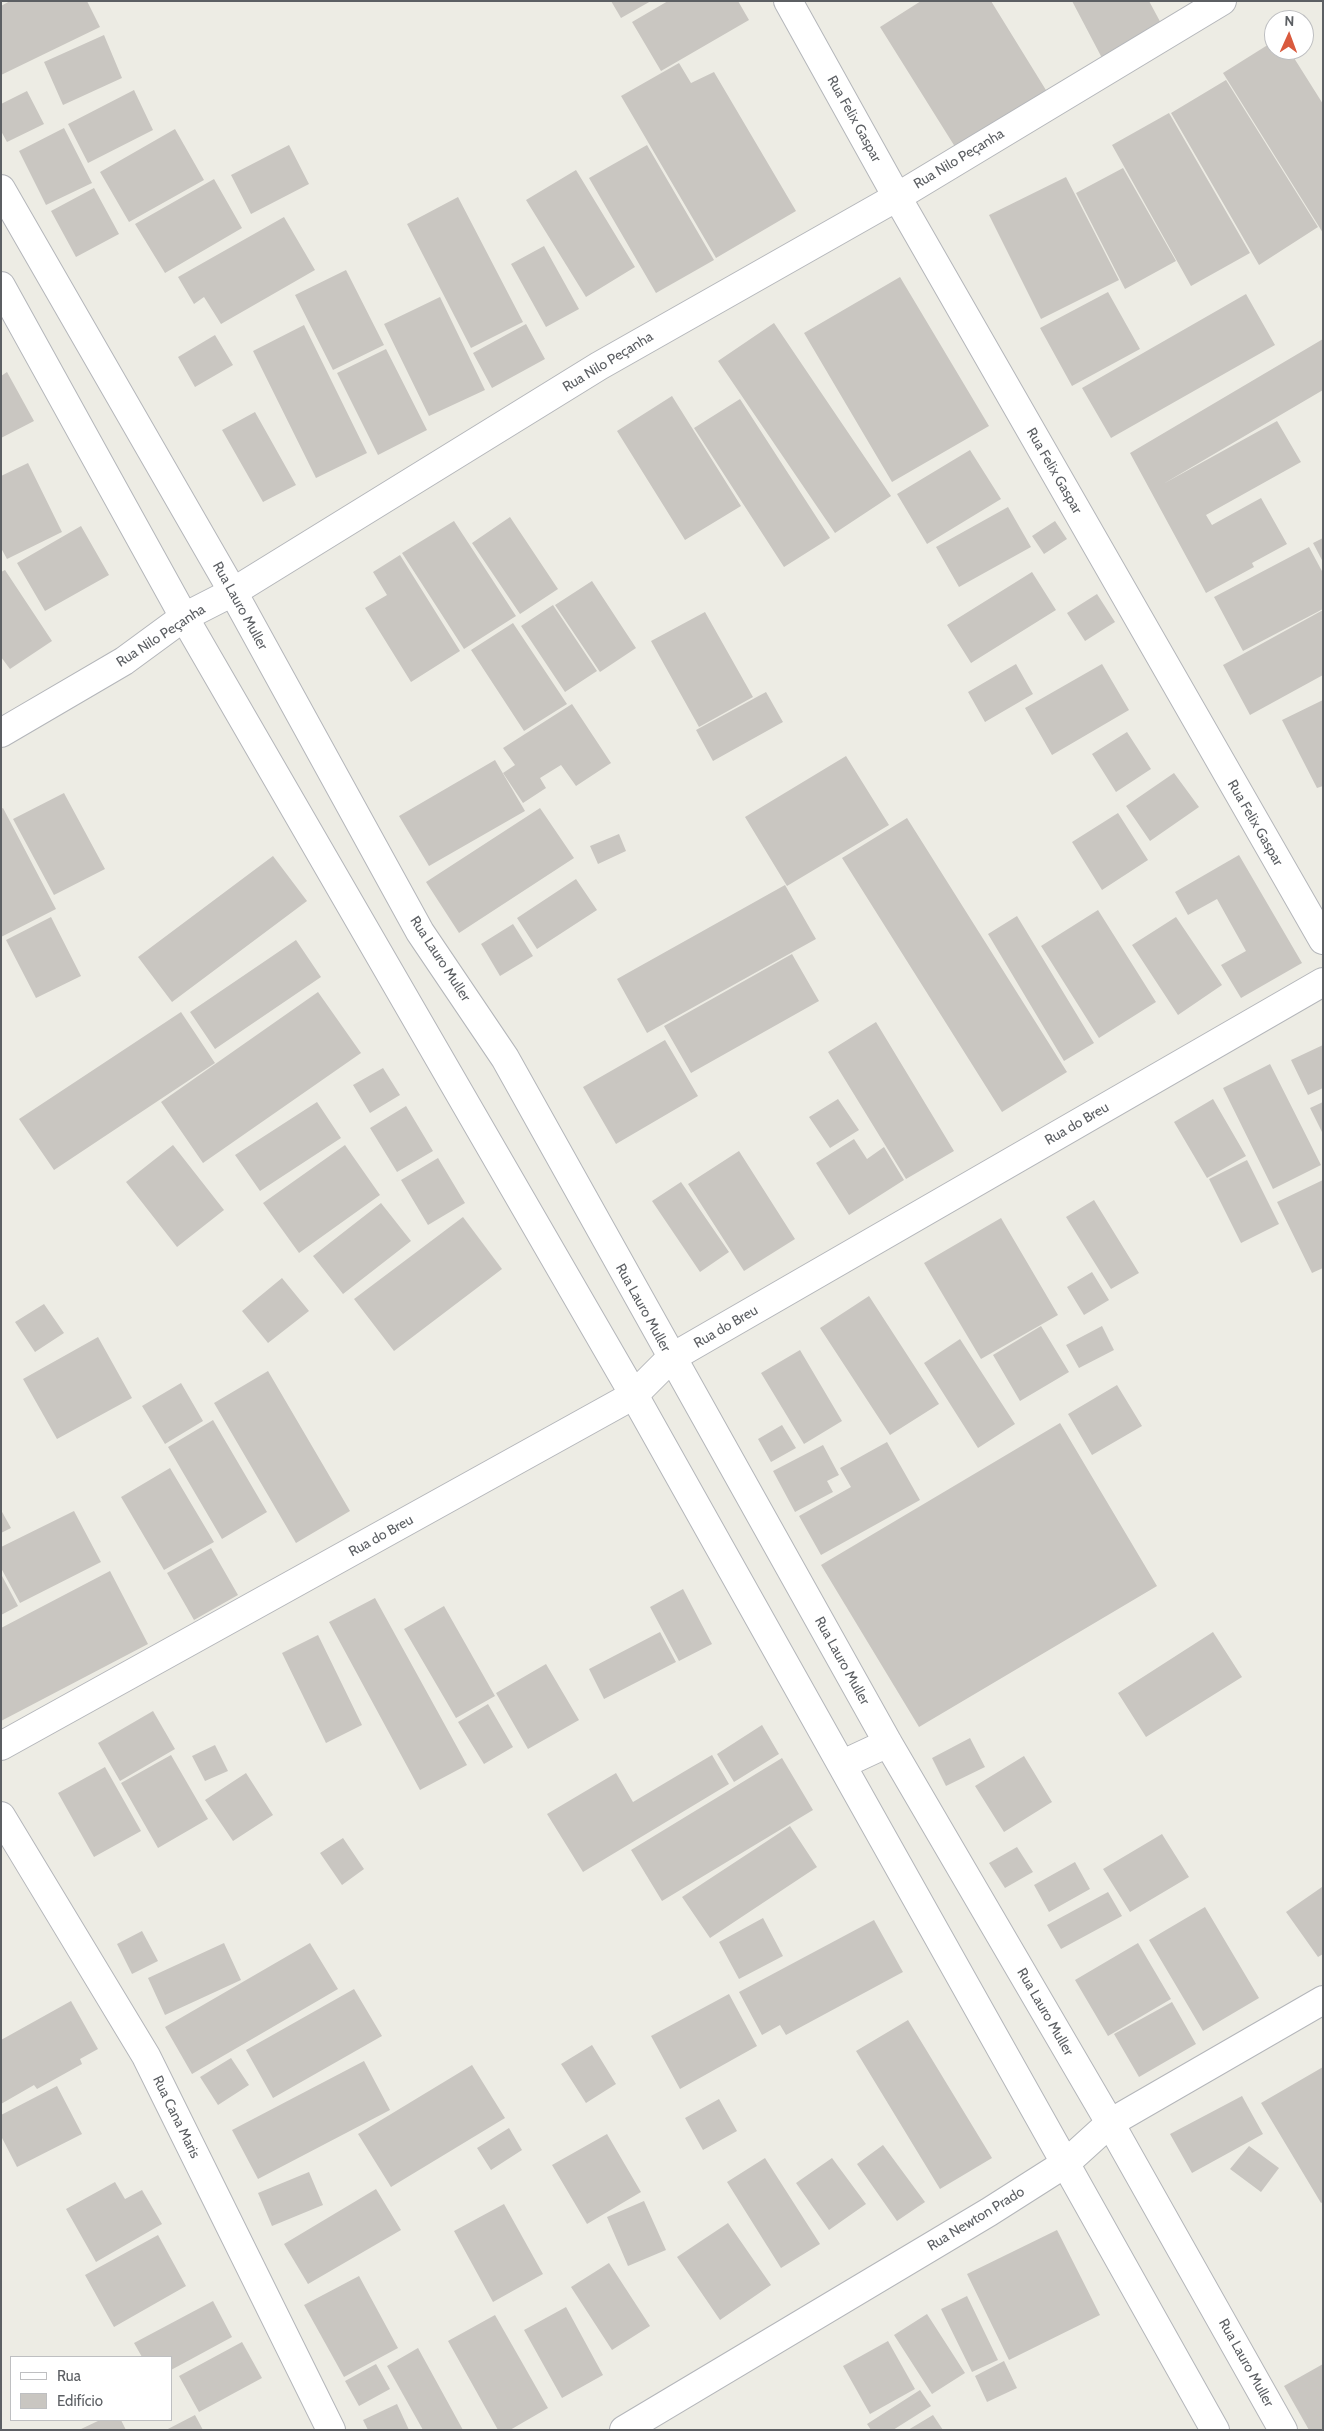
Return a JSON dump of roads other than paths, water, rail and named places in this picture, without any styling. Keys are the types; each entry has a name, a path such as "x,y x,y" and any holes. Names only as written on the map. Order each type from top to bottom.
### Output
{"street":[{"name":"Rua Felix Gaspar","path":"788,1 897,197 1323,940"},
{"name":"Rua Nilo Peçanha","path":"1,733 124,661 184,617 233,592 599,366 897,197 1222,1"},
{"name":"Rua Lauro Muller","path":"1,189 233,592 420,932 505,1058 671,1358 888,1743 1110,2123 1283,2430"},
{"path":"1,286 184,617 634,1395 1216,2430"},
{"name":"Rua do Breu","path":"1,1746 634,1395 671,1358 1323,982"},
{"path":"843,1764 888,1743"},
{"name":"Rua Cana Maris","path":"1,1816 146,2056 331,2430"},
{"name":"Rua Newton Prado","path":"624,2430 981,2217 1066,2163 1110,2123 1323,2000"}]}
